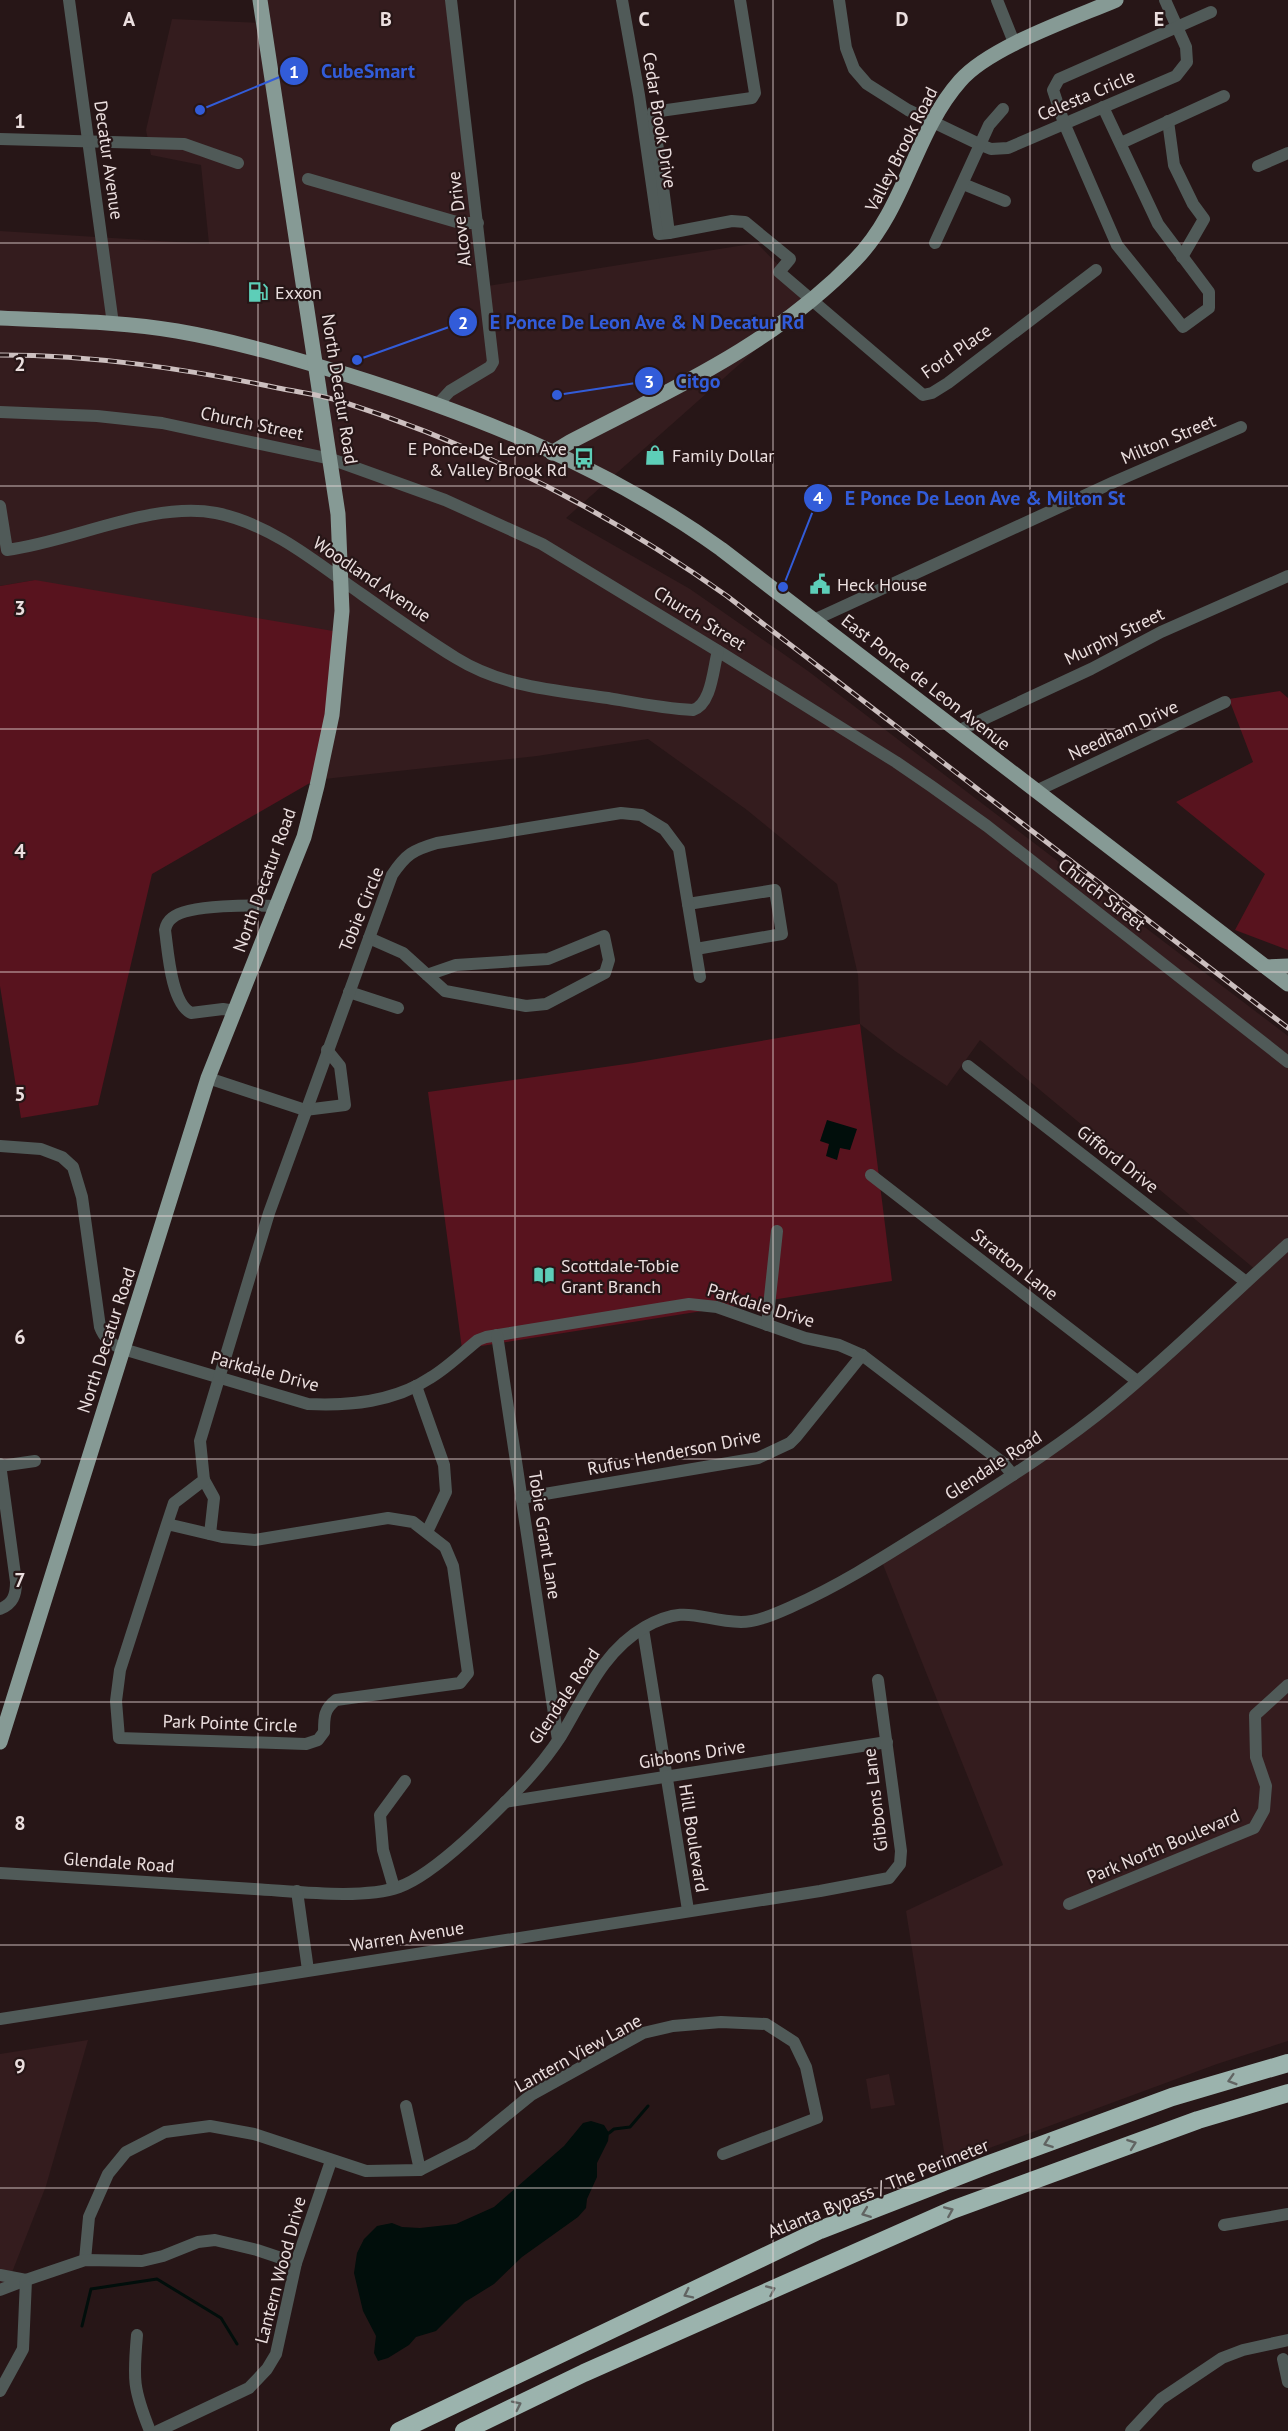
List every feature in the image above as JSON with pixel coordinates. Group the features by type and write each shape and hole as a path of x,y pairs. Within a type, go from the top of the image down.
{"highway":[{"name":"Atlanta Bypass / The Perimeter","path":"399,2431 820,2230 1172,2097 1288,2063"},
{"path":"464,2431 584,2373 952,2210 1198,2120 1288,2092"}],"main road":[{"name":"North Decatur Road","path":"0,1742 208,1078 304,837 327,744 338,668 343,580 341,539 317,365 260,0"},
{"name":"Valley Brook Road","path":"552,453 744,350 812,300 856,259 884,225 933,121 961,80 983,61 1116,0"},
{"name":"East Ponce de Leon Avenue","path":"0,318 175,330 277,354 437,405 607,477 666,511 721,549 1288,984"},
{"path":"1266,967 1288,966"}],"street":[{"name":"Decatur Avenue","path":"69,0 113,324"},
{"name":"Alcove Drive","path":"437,405 450,391 490,367 493,362 451,0"},
{"name":"Cedar Brook Drive","path":"622,0 647,113 669,233 732,221 745,222 790,259 779,272 812,300"},
{"name":"Cedar Brook Drive","path":"647,113 752,98 755,93 740,0"},
{"name":"Celesta Cricle","path":"839,0 846,48 854,69 867,84 908,110 991,149 1008,148 1176,76 1187,62 1186,47 1165,0"},
{"path":"997,0 1015,45"},
{"path":"1103,107 1158,224 1209,292 1209,308 1183,327 1118,245 1064,123 1053,90 1059,80 1211,12"},
{"path":"1121,143 1224,96"},
{"path":"935,243 989,125 1003,109"},
{"path":"1168,121 1174,165 1193,204 1204,219 1182,257"},
{"path":"0,139 184,144 238,163"},
{"path":"1258,166 1288,153"},
{"path":"308,178 460,223 478,222"},
{"path":"963,184 1005,201"},
{"name":"Ford Place","path":"812,300 922,395 932,393 948,383 1096,270"},
{"name":"Church Street","path":"0,412 98,416 162,423 331,459 445,500 510,528 570,560 896,762 971,815 1288,1062"},
{"name":"Milton Street","path":"814,620 1114,482 1241,427"},
{"name":"Woodland Avenue","path":"0,506 7,550 28,547 139,517 183,512 215,513 242,521 279,538 317,561 457,658 488,675 540,690 693,710 701,706 706,698 718,651"},
{"name":"Murphy Street","path":"958,731 1080,674 1161,632 1288,576"},
{"name":"Needham Drive","path":"1036,791 1225,702"},
{"name":"Tobie Circle","path":"218,1377 269,1214 305,1110 392,875 400,862 416,849 438,843 621,813 641,815 664,829 679,849 700,977"},
{"path":"688,904 775,890 782,933 696,949"},
{"path":"235,1011 223,1009 199,1014 191,1013 182,1006 174,986 165,930 171,918 185,912 253,905 278,906"},
{"path":"369,938 403,953 427,975 445,991 526,1006 546,1004 605,972 609,960 604,936 548,959 456,964 427,975"},
{"path":"349,992 398,1008"},
{"path":"208,1078 305,1110 345,1105 340,1066 327,1050"},
{"name":"Gifford Drive","path":"968,1066 1246,1282"},
{"path":"0,1146 41,1149 59,1155 73,1167 79,1182 102,1333 111,1343 123,1349"},
{"name":"Stratton Lane","path":"871,1175 1137,1381"},
{"path":"767,1325 777,1231"},
{"name":"Glendale Road","path":"0,1873 297,1891 370,1893 394,1888 422,1875 450,1854 533,1773 558,1740 606,1662 643,1629 674,1614 696,1614 738,1622 768,1616 792,1607 856,1574 1061,1443 1137,1381 1288,1244"},
{"name":"Parkdale Drive","path":"123,1349 308,1404 339,1406 368,1402 416,1386 431,1378 478,1340 497,1335 689,1304 717,1307 804,1338 839,1346 862,1355 1002,1462 1013,1475"},
{"name":"Tobie Grant Lane","path":"497,1335 558,1740"},
{"name":"Rufus Henderson Drive","path":"521,1498 758,1458 769,1454 796,1437 862,1355"},
{"path":"210,1534 214,1498 204,1480 200,1440 218,1377"},
{"path":"416,1386 444,1465 446,1492 427,1532"},
{"path":"0,1609 12,1600 16,1593 16,1582 0,1465 35,1461"},
{"name":"Park Pointe Circle","path":"167,1524 210,1534 255,1540 388,1518 413,1522 445,1547 453,1566 468,1673 460,1683 336,1700 327,1707 324,1732 318,1740 306,1744 119,1738 116,1701 120,1670 167,1524 174,1503 204,1480"},
{"name":"Hill Boulevard","path":"643,1629 687,1910"},
{"name":"Gibbons Lane","path":"820,1891 890,1878 900,1864 901,1851 878,1680"},
{"name":"Park North Boulevard","path":"1069,1904 1254,1828 1264,1810 1266,1786 1256,1757 1256,1715 1288,1685"},
{"name":"Gibbons Drive","path":"504,1802 887,1742"},
{"path":"394,1888 383,1850 380,1815 405,1781"},
{"path":"297,1891 308,1970"},
{"name":"Warren Avenue","path":"0,2019 820,1891"},
{"name":"Lantern View Lane","path":"85,2260 89,2217 122,2149 165,2132 210,2126 254,2134 366,2171 420,2170 471,2144 531,2095 643,2033 673,2026 722,2022 766,2024 794,2042 806,2067 817,2118 723,2154"},
{"path":"406,2106 420,2170"},
{"name":"Lantern Wood Drive","path":"158,2431 249,2388 267,2369 276,2354 296,2263 331,2161"},
{"path":"1224,2225 1288,2214"},
{"path":"0,2290 85,2260 142,2261 163,2256 198,2242 215,2240 257,2250 296,2263"},
{"path":"0,2275 26,2280"},
{"path":"0,2391 23,2349 26,2280"},
{"path":"137,2335 133,2378 136,2397 150,2431"},
{"path":"1131,2431 1161,2399 1222,2358 1243,2350 1288,2340"},
{"path":"1283,2359 1288,2382"}],"shaded area":[{"path":"262,0 449,0 481,287 757,243 812,300 566,518 690,589 808,671 1288,1036 1288,2041 1217,2064 946,2164 906,1911 1003,1865 880,1557 1066,1441 1256,1270 980,1040 947,1086 860,1024 858,975 837,884 747,810 648,739 537,756 315,780 35,580 0,586 0,231 209,244 201,165 151,155 146,130 172,19 264,23"},
{"path":"35,580 339,632 315,780 152,874 98,1105 21,1118 0,986 0,586"},
{"path":"1280,691 1288,698 1288,950 1235,930 1265,874 1176,802 1253,762 1229,699"},
{"path":"860,1024 892,1281 462,1349 428,1092 633,1063"},
{"path":"827,1120 857,1129 850,1150 840,1148 837,1160 826,1156 829,1144 820,1141"},
{"path":"88,2040 46,2186 7,2285 0,2284 0,2054"},
{"path":"889,2074 895,2105 871,2109 866,2079"},
{"path":"591,2121 604,2125 609,2133 608,2141 597,2163 597,2177 587,2199 586,2208 578,2217 522,2257 494,2284 465,2302 436,2331 416,2337 409,2345 388,2358 378,2361 374,2353 376,2336 363,2311 354,2273 357,2253 364,2239 377,2226 392,2223 402,2227 420,2228 456,2224 494,2207 564,2146 583,2123"}],"waterway":[{"path":"609,2133 614,2129 630,2127 648,2106"},
{"path":"82,2326 91,2289 157,2279 221,2318 237,2344"}],"railway":[{"path":"0,355 71,357 140,364 325,397 443,438 493,460 589,509 636,536 727,596 1288,1028"}],"place":[{"name":"CubeSmart","path":"200,110"},
{"name":"Exxon","path":"258,292"},
{"name":"E Ponce De Leon Ave & N Decatur Rd","path":"357,360"},
{"name":"Citgo","path":"557,395"},
{"name":"Family Dollar","path":"655,455"},
{"name":"E Ponce De Leon Ave & Valley Brook Rd","path":"584,458"},
{"name":"Heck House","path":"820,584"},
{"name":"E Ponce De Leon Ave & Milton St","path":"783,587"},
{"name":"Scottdale-Tobie Grant Branch","path":"544,1275"}]}
